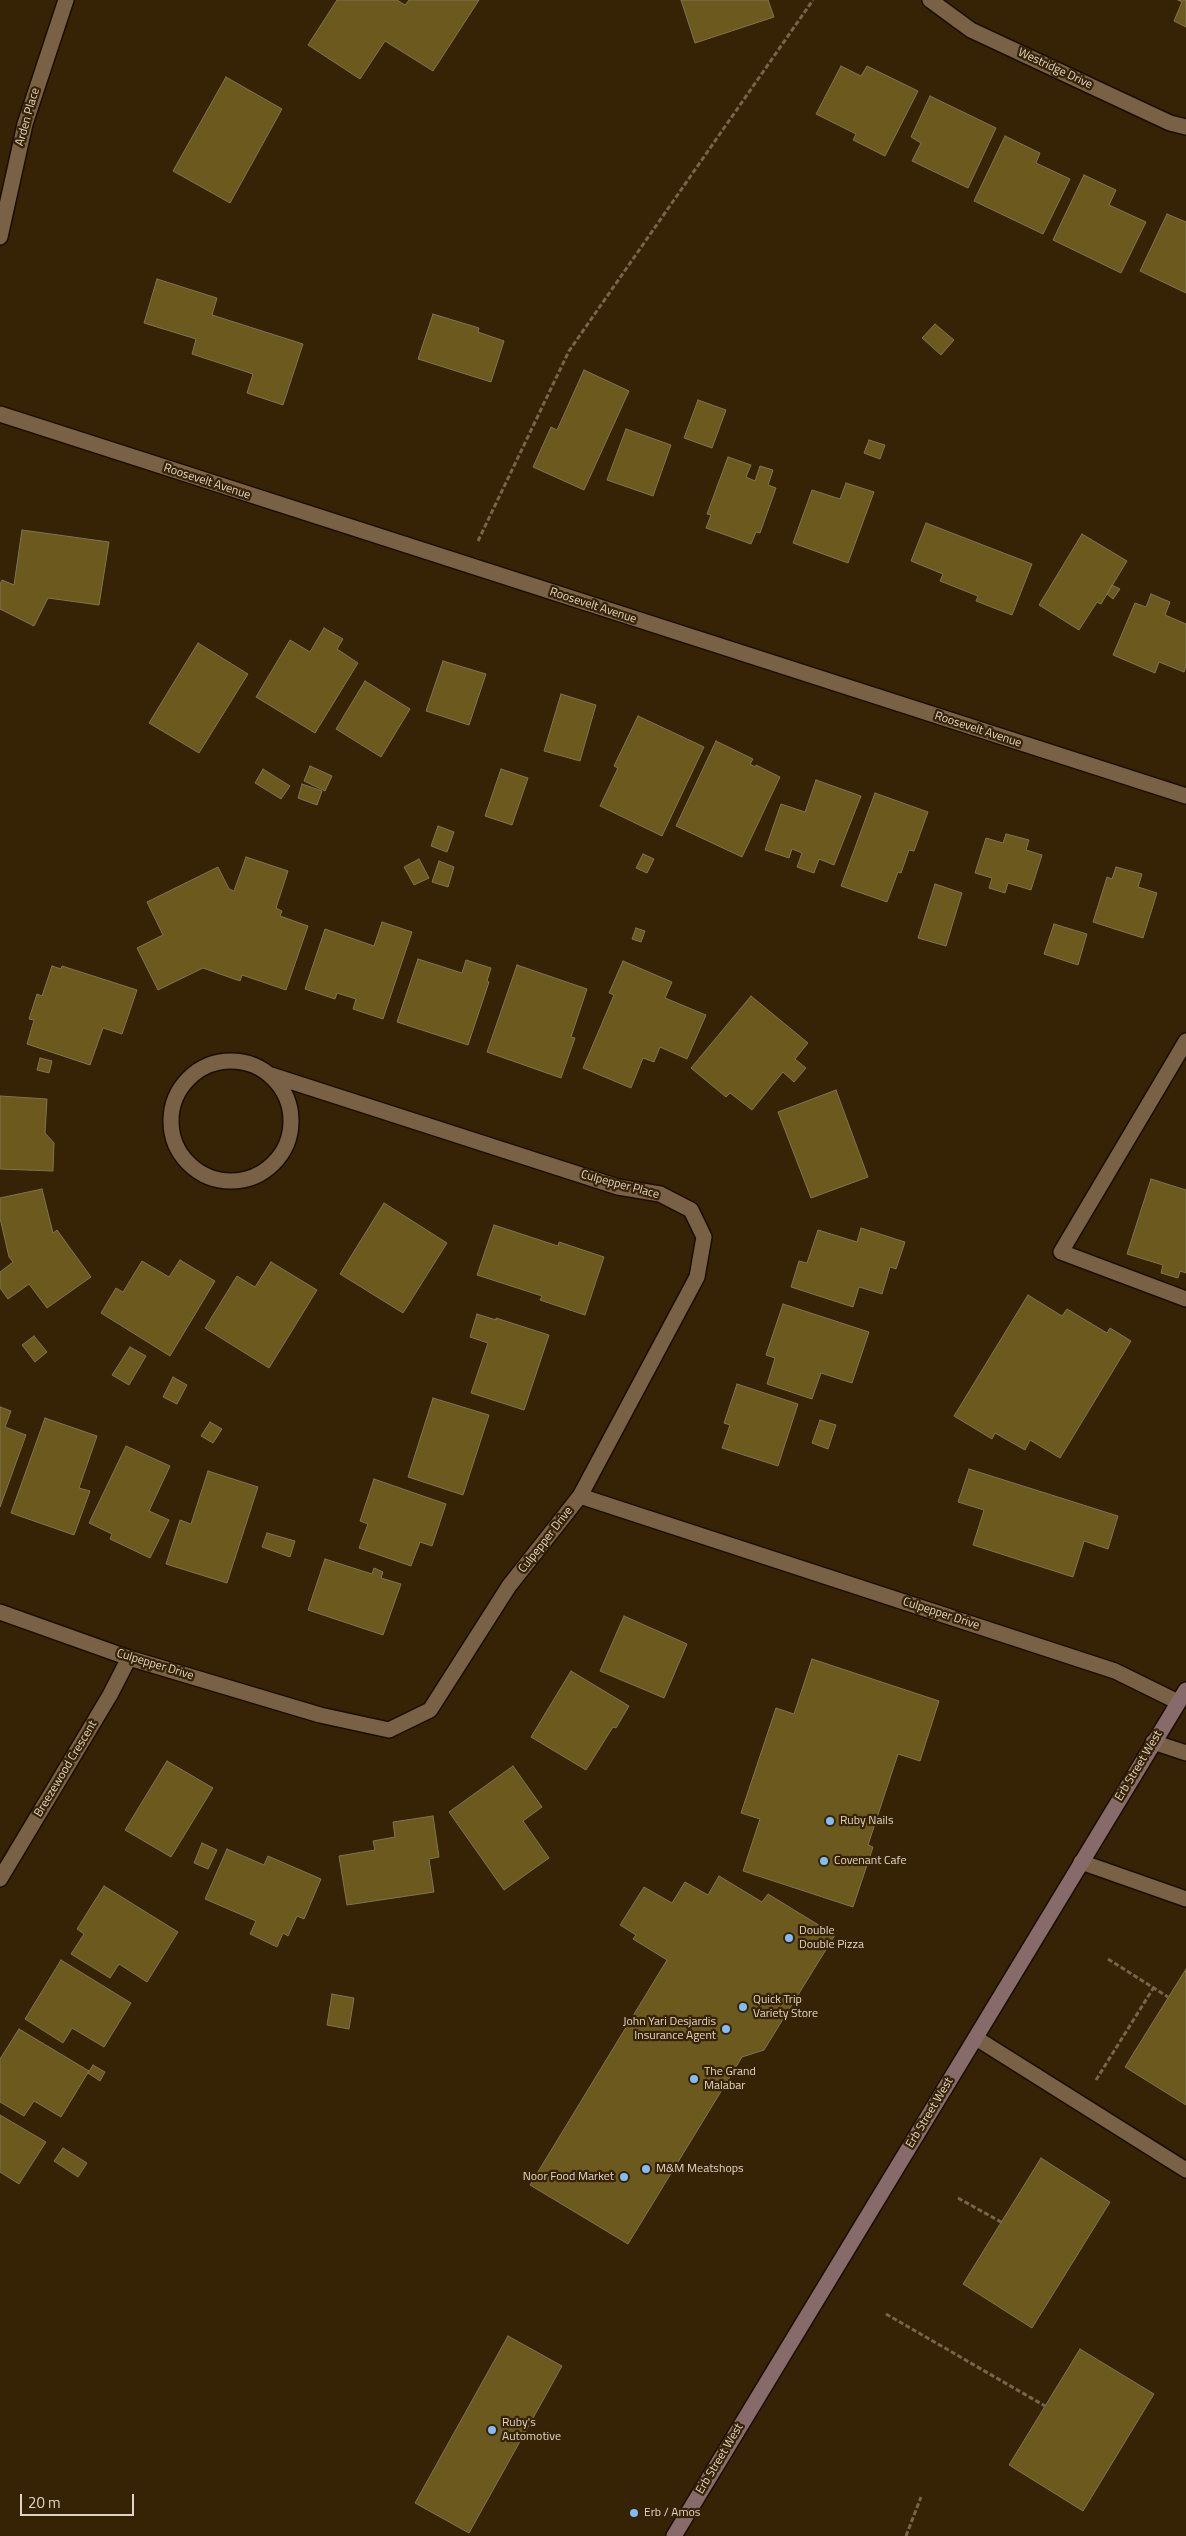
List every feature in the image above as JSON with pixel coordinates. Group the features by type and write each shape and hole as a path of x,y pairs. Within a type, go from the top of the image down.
{"main road":[{"name":"Erb Street West","path":"674,2536 1182,1696"}],"street":[{"name":"Arden Place","path":"0,237 24,124 66,0"},
{"name":"Westridge Drive","path":"930,0 971,30 1170,123 1186,127"},
{"name":"Roosevelt Avenue","path":"0,414 466,566 1186,796"},
{"path":"1186,1041 1062,1252 1186,1299"},
{"name":"Culpepper Place","path":"271,1076 289,1100 292,1114 290,1136 279,1159 263,1173 244,1180 222,1182 196,1171 186,1162 172,1138 170,1115 174,1100 185,1082 195,1072 225,1060 246,1062 271,1076 618,1187 660,1194 691,1210 704,1236 697,1277 580,1496"},
{"name":"Culpepper Drive","path":"0,1612 129,1658 320,1715 389,1730 430,1710 509,1586 580,1496 1115,1671 1182,1696"},
{"name":"Breezewood Crescent","path":"0,1879 110,1695 129,1658"},
{"path":"1153,1742 1186,1754"},
{"path":"1082,1862 1186,1899"},
{"path":"976,2038 1186,2170"}],"path":[{"path":"466,566 569,351 813,0"},
{"path":"1108,1959 1168,1997"},
{"path":"1081,2104 1154,1988"},
{"path":"958,2198 1001,2222"},
{"path":"886,2314 1045,2406"},
{"path":"906,2536 921,2497"}],"building":[{"path":"337,0 397,0 405,5 409,0 479,0 433,71 385,41 360,79 308,45"},
{"path":"681,0 768,0 774,17 695,43"},
{"path":"1178,0 1186,0 1186,27 1174,21 1182,2"},
{"path":"841,66 861,76 867,66 918,91 885,156 853,140 856,134 816,114"},
{"path":"226,77 282,109 230,203 173,171"},
{"path":"930,96 996,128 968,188 912,161 921,143 911,137"},
{"path":"1005,136 1040,153 1036,163 1070,179 1043,234 974,201"},
{"path":"1084,175 1116,190 1109,205 1146,222 1121,273 1053,240"},
{"path":"1167,214 1186,222 1186,293 1140,271"},
{"path":"157,279 217,298 212,315 303,344 283,405 247,393 253,374 192,354 196,339 144,323"},
{"path":"433,314 479,328 478,332 504,341 491,382 418,359"},
{"path":"935,324 954,340 941,355 922,338"},
{"path":"584,370 629,391 584,490 533,467 551,427 557,430"},
{"path":"698,400 726,410 712,448 684,438"},
{"path":"626,429 671,445 653,496 607,480"},
{"path":"869,440 885,445 880,459 864,453"},
{"path":"728,457 751,465 746,477 755,481 760,466 773,470 768,485 776,488 760,533 756,532 751,544 706,528 711,515 707,514"},
{"path":"846,483 874,492 848,563 793,543 812,490 840,499"},
{"path":"926,523 1032,564 1012,615 976,601 978,596 940,581 943,574 911,561"},
{"path":"22,530 109,542 99,605 48,598 34,626 0,609 0,584 2,580 14,585"},
{"path":"1082,534 1127,561 1101,604 1097,602 1079,630 1039,605"},
{"path":"1112,585 1120,589 1113,599 1107,594"},
{"path":"1151,594 1170,602 1165,615 1186,624 1186,666 1184,672 1159,662 1155,673 1113,655 1135,603 1146,607"},
{"path":"324,628 343,639 337,649 358,663 315,733 256,697 290,640 310,652"},
{"path":"198,643 248,674 199,753 149,723"},
{"path":"443,661 486,674 469,725 426,711"},
{"path":"365,681 410,709 381,757 336,729"},
{"path":"561,694 596,705 580,761 544,751"},
{"path":"638,716 704,747 662,836 600,806 618,768 614,766"},
{"path":"716,741 753,759 750,764 755,767 756,765 780,777 742,857 676,826"},
{"path":"310,766 332,776 325,791 304,781"},
{"path":"263,769 290,786 281,799 255,783"},
{"path":"501,769 528,778 512,825 485,816"},
{"path":"816,780 861,796 834,865 819,859 814,873 797,867 802,853 792,849 789,858 765,850 781,804 805,812"},
{"path":"302,784 322,791 317,805 298,798"},
{"path":"875,793 928,812 914,851 909,850 901,873 898,872 887,902 841,886"},
{"path":"438,826 454,832 447,852 431,846"},
{"path":"1006,834 1029,840 1026,850 1042,855 1031,890 1008,883 1005,893 989,888 992,878 975,873 986,838 1003,843"},
{"path":"643,854 654,859 647,873 636,868"},
{"path":"246,857 288,871 276,908 282,911 280,916 308,926 286,990 242,975 240,981 203,968 158,990 137,948 163,935 147,902 218,867 229,889 234,891"},
{"path":"419,859 429,878 414,885 404,867"},
{"path":"439,861 454,867 448,887 432,882"},
{"path":"1116,867 1142,874 1138,887 1157,893 1143,938 1093,922 1107,877 1112,879"},
{"path":"935,884 962,893 946,946 918,938"},
{"path":"382,922 412,932 383,1019 353,1009 356,999 337,993 335,999 305,989 325,929 374,946"},
{"path":"1054,924 1087,934 1078,965 1044,954"},
{"path":"636,928 645,931 641,942 632,939"},
{"path":"418,959 462,973 466,960 491,968 487,981 489,982 468,1045 397,1022"},
{"path":"623,961 672,982 665,998 706,1015 687,1059 660,1047 654,1062 643,1058 631,1088 583,1068 614,995 609,993"},
{"path":"517,965 587,989 571,1037 575,1038 561,1078 487,1052"},
{"path":"52,966 61,969 62,966 137,990 122,1034 103,1028 90,1065 27,1044 34,1020 29,1019 37,994 42,996"},
{"path":"751,996 808,1043 795,1059 806,1068 794,1082 783,1072 752,1110 730,1093 726,1097 691,1068"},
{"path":"40,1058 52,1061 49,1073 37,1070"},
{"path":"836,1090 868,1177 811,1198 778,1112"},
{"path":"0,1096 47,1099 45,1133 54,1143 53,1171 0,1169"},
{"path":"1151,1179 1186,1190 1186,1273 1180,1271 1178,1278 1161,1273 1163,1265 1127,1254"},
{"path":"42,1189 53,1233 57,1230 91,1277 47,1308 29,1284 8,1299 0,1288 0,1272 13,1262 9,1257 0,1218 0,1198"},
{"path":"384,1203 447,1243 403,1313 340,1274"},
{"path":"494,1225 558,1246 559,1242 604,1257 585,1315 540,1300 542,1296 477,1275"},
{"path":"861,1228 905,1242 896,1269 890,1267 882,1294 859,1287 853,1307 791,1287 799,1261 807,1263 818,1230 857,1242"},
{"path":"180,1260 215,1281 170,1356 101,1313 116,1288 123,1292 142,1261 169,1277"},
{"path":"271,1262 317,1290 269,1368 205,1328 237,1276 255,1287"},
{"path":"1028,1295 1062,1316 1067,1309 1107,1333 1110,1328 1131,1341 1060,1458 1030,1440 1025,1450 995,1433 992,1439 954,1416"},
{"path":"783,1304 869,1332 852,1383 821,1373 812,1399 767,1384 775,1358 766,1355"},
{"path":"477,1314 549,1335 524,1410 471,1393 488,1343 470,1337"},
{"path":"34,1336 47,1352 35,1362 22,1345"},
{"path":"130,1347 146,1356 129,1385 112,1375"},
{"path":"173,1377 187,1385 177,1404 163,1397"},
{"path":"737,1384 798,1404 778,1466 722,1448 730,1425 724,1423"},
{"path":"433,1398 489,1415 463,1495 408,1477"},
{"path":"0,1407 11,1411 5,1427 26,1435 0,1507"},
{"path":"45,1418 97,1436 79,1488 90,1491 74,1535 11,1513"},
{"path":"820,1420 836,1425 828,1449 812,1443"},
{"path":"210,1422 222,1429 213,1443 201,1436"},
{"path":"126,1446 170,1466 149,1511 169,1520 150,1558 110,1539 112,1534 89,1523"},
{"path":"969,1469 1118,1516 1108,1549 1084,1541 1073,1577 973,1545 984,1510 958,1502"},
{"path":"208,1471 258,1487 227,1583 166,1564 180,1520 191,1524"},
{"path":"374,1479 446,1504 432,1546 420,1542 411,1566 359,1548 368,1524 360,1521"},
{"path":"267,1533 295,1541 290,1557 262,1547"},
{"path":"325,1559 372,1574 374,1568 383,1572 381,1578 401,1584 383,1635 308,1610"},
{"path":"624,1616 687,1644 664,1698 600,1671"},
{"path":"812,1659 939,1701 920,1761 898,1754 868,1845 873,1847 853,1907 743,1871 760,1819 741,1813 776,1708 794,1714"},
{"path":"571,1671 629,1706 616,1728 613,1727 586,1770 531,1737"},
{"path":"167,1761 213,1788 171,1857 125,1830"},
{"path":"513,1766 542,1807 523,1821 549,1858 504,1890 449,1812"},
{"path":"433,1816 439,1857 429,1859 434,1892 347,1905 339,1856 375,1850 373,1841 395,1837 393,1822"},
{"path":"202,1843 217,1850 208,1869 194,1863"},
{"path":"227,1849 264,1865 268,1856 321,1879 304,1919 297,1916 288,1936 283,1933 277,1947 250,1934 256,1921 205,1899"},
{"path":"719,1876 762,1902 768,1894 835,1935 764,2050 742,2057 628,2244 530,2185 667,1960 633,1939 636,1935 620,1925 644,1887 672,1903 685,1882 708,1895"},
{"path":"104,1886 178,1932 147,1982 119,1964 110,1978 71,1954 84,1934 77,1929"},
{"path":"61,1960 131,2003 104,2047 72,2028 63,2043 25,2019"},
{"path":"1186,1969 1186,2105 1125,2067"},
{"path":"332,1994 354,1998 349,2029 327,2025"},
{"path":"19,2029 89,2071 61,2117 34,2101 24,2116 0,2102 0,2059"},
{"path":"93,2065 105,2072 100,2081 88,2073"},
{"path":"0,2115 46,2142 19,2184 0,2172"},
{"path":"63,2148 87,2163 78,2177 54,2161"},
{"path":"1041,2158 1110,2202 1032,2328 963,2284"},
{"path":"508,2336 562,2366 469,2533 415,2503"},
{"path":"1080,2349 1154,2394 1083,2511 1009,2465"}],"place":[{"name":"Ruby Nails","path":"830,1821"},
{"name":"Covenant Cafe","path":"824,1861"},
{"name":"Double Double Pizza","path":"789,1938"},
{"name":"Quick Trip Variety Store","path":"743,2007"},
{"name":"John Yari Desjardis Insurance Agent","path":"726,2029"},
{"name":"The Grand Malabar","path":"694,2079"},
{"name":"M&M Meatshops","path":"646,2169"},
{"name":"Noor Food Market","path":"624,2177"},
{"name":"Ruby's Automotive","path":"492,2430"},
{"name":"Erb / Amos","path":"634,2513"}]}
